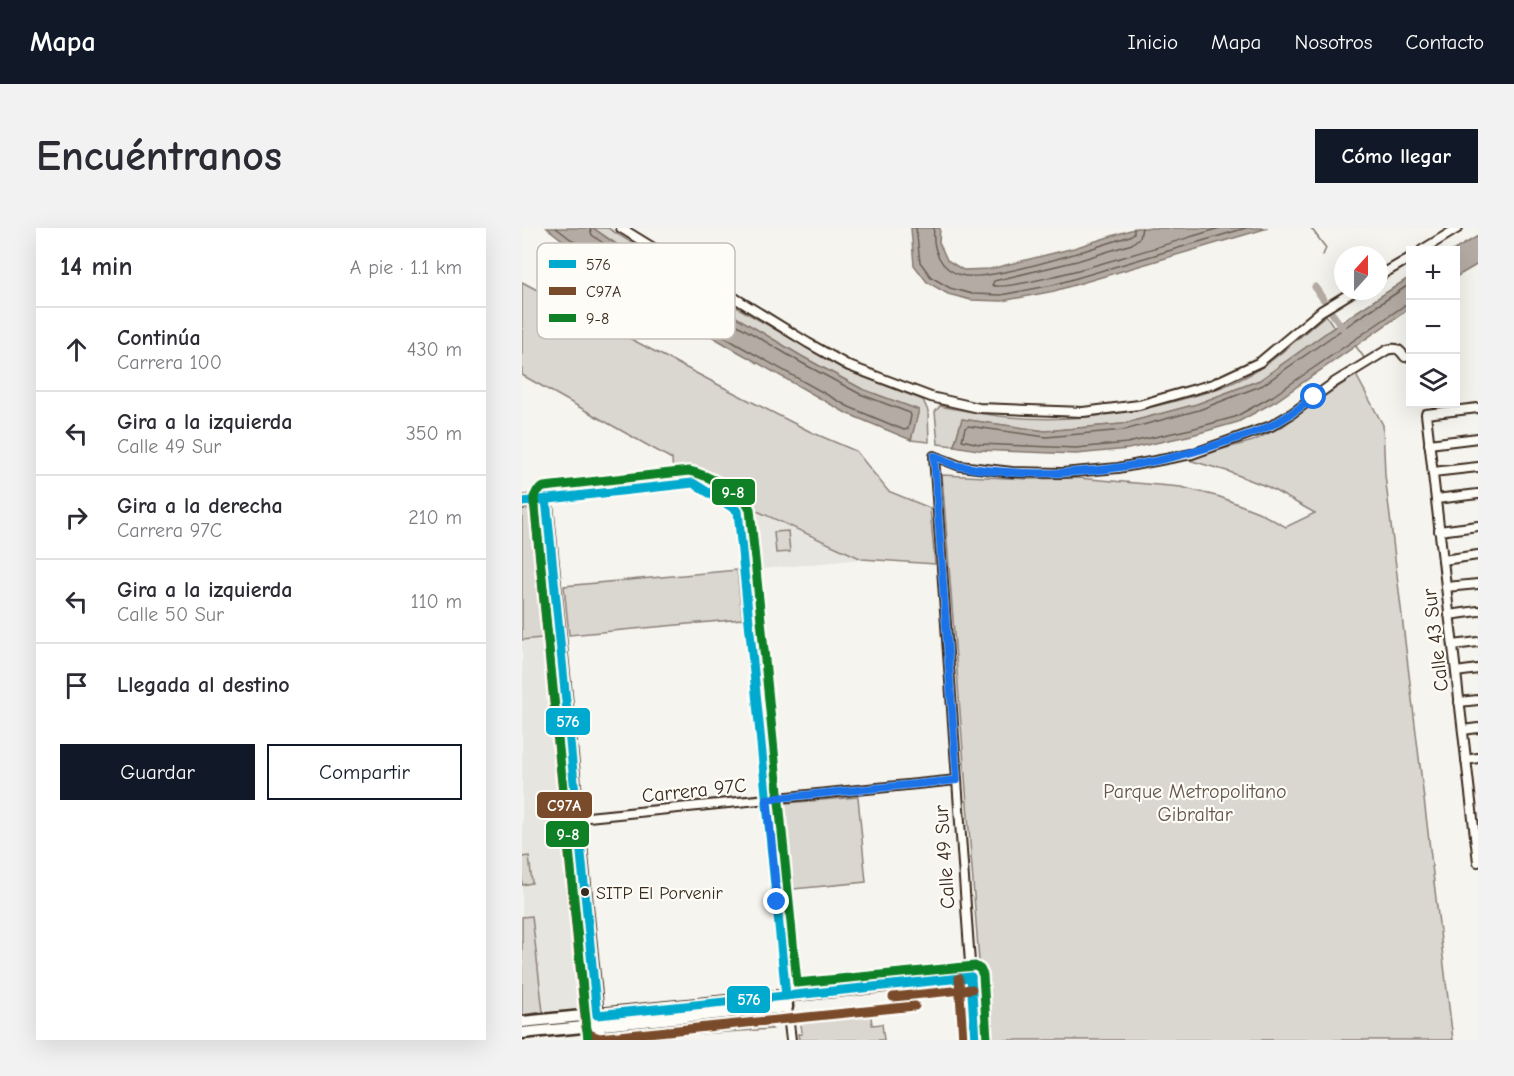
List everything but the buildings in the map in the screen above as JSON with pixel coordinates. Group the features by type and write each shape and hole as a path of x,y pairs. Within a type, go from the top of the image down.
{"street":[{"path":"621,228 645,243"},
{"path":"1429,246 1458,228"},
{"path":"1388,271 1406,260"},
{"path":"735,298 849,366 931,398 979,408 1083,412 1139,405 1213,384 1260,362 1299,332 1321,311 1339,300"},
{"name":"Calle 49 Sur","path":"975,1040 934,456 960,466 1012,472 1062,473 1118,468 1192,454 1271,426 1387,350 1399,349 1405,357"},
{"name":"Calle 43 Sur","path":"1478,408 1426,414 1462,730 1466,760 1474,789 1478,862"},
{"path":"1429,444 1478,438"},
{"path":"1432,472 1478,467"},
{"path":"522,502 688,483 698,485 734,507 738,512 791,1040"},
{"path":"1436,499 1478,494"},
{"path":"546,499 600,1040"},
{"path":"1439,531 1478,526"},
{"path":"1443,560 1478,555"},
{"path":"1446,587 1478,584"},
{"path":"1449,615 1478,612"},
{"path":"1453,645 1478,642"},
{"path":"1456,672 1478,669"},
{"path":"1459,702 1478,700"},
{"path":"1462,730 1478,728"},
{"path":"1466,760 1478,758"},
{"name":"Carrera 97C","path":"578,818 957,780"},
{"path":"522,1023 598,1020 787,1002 971,977"},
{"path":"522,1033 598,1020"}],"shaded area":[{"path":"744,505 862,559 752,570"},
{"path":"551,637 588,1007 543,1012 532,917 522,917 522,640"}],"green space":[{"path":"593,228 608,228 632,243 615,243"},
{"path":"522,282 537,290 537,339 631,339 811,432 856,451 888,491 930,508 935,564 862,559 744,505 692,477 673,475 672,459 522,375"},
{"path":"735,306 845,370 923,400 928,411 929,442 911,440 918,410 862,389 735,317"},
{"path":"1326,315 1334,327 1260,380 1197,404 1122,424 1045,431 962,419 954,446 938,444 935,412 940,406 999,416 1071,418 1143,409 1215,390 1264,366"},
{"name":"Parque Metropolitano Gibraltar","path":"1356,375 1383,425 1385,475 1453,1040 985,1040 942,475 1029,479 1078,478 1181,487 1220,497 1258,512 1286,527 1315,513 1268,487 1227,471 1185,459 1253,441 1283,426"},
{"path":"538,508 551,637 522,640 522,509"},
{"path":"788,531 790,552 776,553 774,532"},
{"path":"737,570 742,619 569,635 564,586"},
{"path":"858,797 866,882 783,890 774,804"},
{"path":"529,856 532,883 522,885 522,857"},
{"path":"532,916 543,1012 522,1015 522,917"},
{"path":"870,1008 872,1025 882,1024 884,1040 799,1040 798,1034 802,1034 800,1015"},
{"path":"760,1020 772,1029 610,1040 614,1034"}],"water":[{"path":"547,228 593,228 614,243 566,243"},
{"path":"911,228 940,228 939,242 947,260 963,270 990,269 1074,248 1137,228 1268,228 1054,291 1002,301 971,300 948,294 927,282 914,265"},
{"path":"1478,236 1478,264 1460,275 1460,246"},
{"path":"1406,280 1406,311 1276,401 1238,422 1128,449 1076,454 978,450 954,446 962,419 1045,431 1122,424 1197,404 1260,380 1375,300 1388,300 1388,291"},
{"path":"735,317 862,389 919,410 911,440 846,413 716,339 735,339"}],"waterway":[{"path":"1311,228 1326,248 1323,255"},
{"path":"1315,287 1323,299"},
{"path":"1331,312 1345,331"},
{"path":"1355,345 1365,359"}],"transit line":[{"name":"9-8","path":"588,1040 534,497 537,491 544,487 689,471 723,485 740,497 750,509 797,983 975,966 983,975 987,1039"},
{"name":"576","path":"522,502 693,483 738,511 786,996"},
{"name":"576","path":"546,499 597,1015 971,977"},
{"name":"C97A","path":"534,500 586,1027 589,1034 599,1038 915,1006"},
{"name":"576","path":"971,977 975,1040"},
{"name":"C97A","path":"959,978 963,1040"},
{"name":"C97A","path":"893,997 972,989"}],"place":[{"name":"SITP El Porvenir","path":"585,892"}],"route":[{"path":"777,902 767,799 957,780 934,456 960,466 1012,472 1062,473 1118,468 1192,454 1248,435 1271,426 1314,397"}]}
